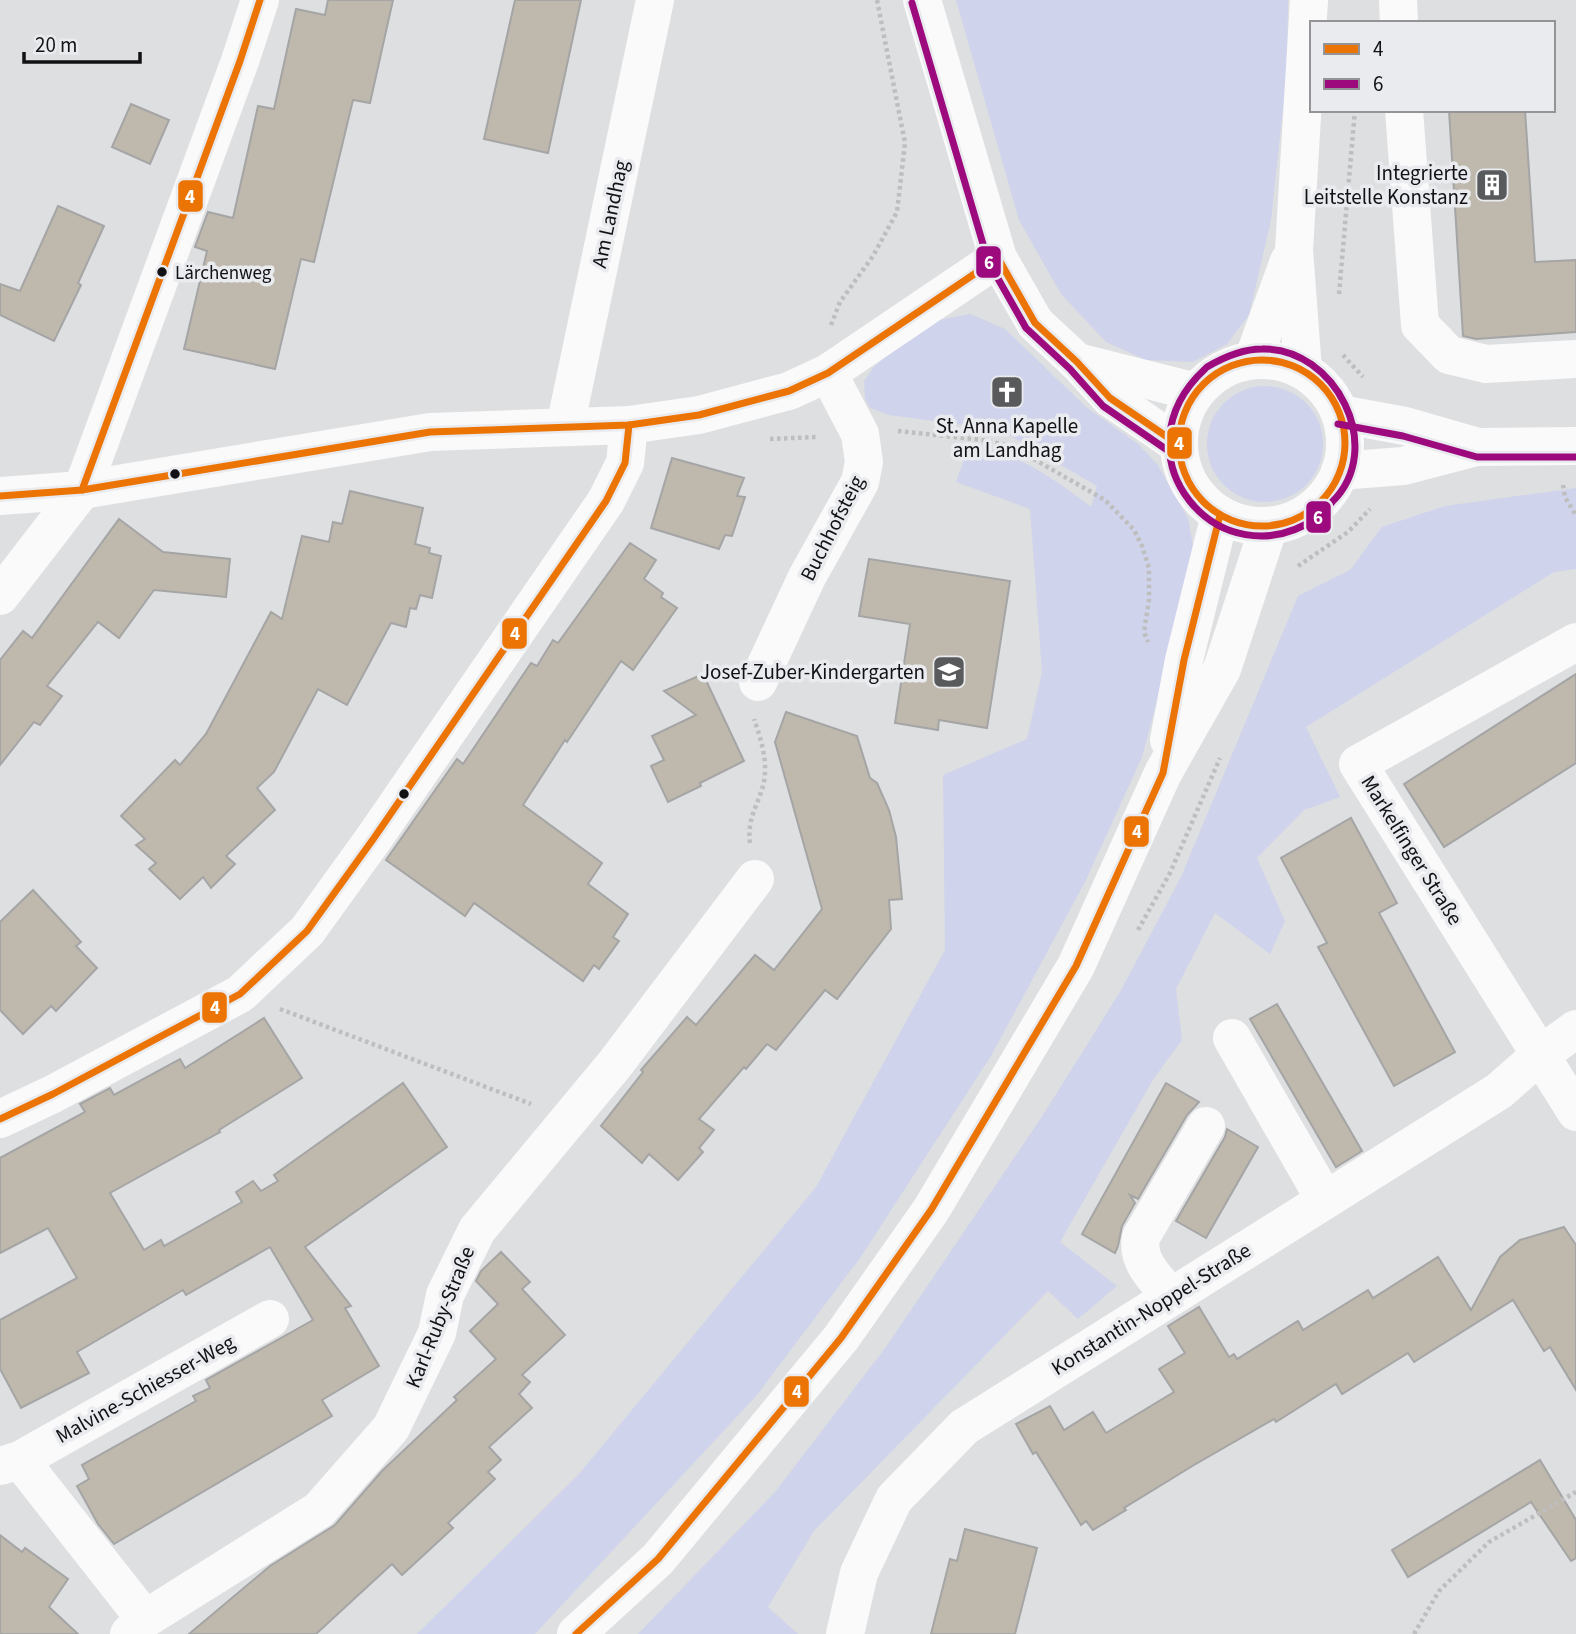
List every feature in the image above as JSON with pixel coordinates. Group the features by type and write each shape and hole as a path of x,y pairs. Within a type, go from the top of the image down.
{"street":[{"path":"0,596 82,489 260,0"},
{"name":"Am Landhag","path":"565,427 655,0"},
{"path":"922,0 998,258 1035,323 1077,362 1110,398 1179,445"},
{"path":"1303,370 1294,250 1309,27 1308,0"},
{"path":"1398,0 1399,21"},
{"path":"1404,112 1420,324 1449,355 1486,364 1576,359"},
{"path":"1253,360 1294,250"},
{"path":"0,496 82,489 430,432 629,425 699,415 789,391 834,369 998,258"},
{"path":"1253,360 1270,360 1303,370 1331,396 1345,433 1345,452 1340,471 1329,492 1313,509 1292,520 1269,526 1244,524 1220,515 1203,502 1190,485 1182,466 1179,445 1183,417 1196,392 1212,376 1231,365 1253,360"},
{"path":"1077,362 1196,392"},
{"name":"Buchhofsteig","path":"758,682 807,578 860,481 864,462 860,435 834,369"},
{"path":"1340,414 1405,426 1479,447"},
{"path":"0,1119 53,1094 240,994 307,931 606,501 625,463 629,425"},
{"path":"1340,471 1403,466 1479,447 1576,446"},
{"path":"1163,773 1184,660 1220,515"},
{"path":"576,1634 658,1559 841,1338 931,1210 1076,966 1163,773 1222,669 1269,526"},
{"name":"Markelfinger Straße","path":"1576,642 1358,764 1576,1112"},
{"name":"Karl-Ruby-Straße","path":"137,1626 318,1510 391,1428 437,1333 444,1295 477,1230 615,1064 755,879"},
{"name":"Konstantin-Noppel-Straße","path":"845,1634 859,1573 894,1499 964,1427 1499,1091 1540,1055 1576,1029"},
{"path":"1232,1038 1325,1200"},
{"path":"1171,1297 1142,1261 1138,1248 1140,1237 1206,1126"},
{"name":"Malvine-Schiesser-Weg","path":"137,1626 10,1463 270,1319"}],"path":[{"path":"834,369 829,342 831,320 840,302 873,256 897,212 905,143 877,0"},
{"path":"1338,305 1355,112"},
{"path":"1342,343 1343,356 1366,382"},
{"path":"860,435 882,430 982,440 1011,446 1105,500 1133,530 1146,557 1149,568 1149,600 1144,632 1149,646 1184,660"},
{"path":"1291,572 1306,558 1348,532 1377,503 1403,495 1403,466"},
{"path":"755,879 748,828 765,775 762,742 750,706 758,682"},
{"path":"240,994 569,1119"},
{"path":"1414,1634 1439,1591 1489,1542 1576,1492"}],"shaded area":[{"path":"956,0 1288,0 1287,72 1271,220 1249,315 1227,344 1193,362 1146,360 1106,342 1061,294 1019,220"},
{"path":"970,314 1005,329 1086,407 1138,444 1157,464 1188,518 1193,546 1169,656 1142,757 1086,880 991,1056 860,1258 757,1395 535,1634 417,1634 579,1474 816,1187 945,950 943,775 1027,739 1042,672 1030,509 956,482 970,443 1005,454 1034,468 1091,507 1097,486 1009,435 964,425 889,415 870,408 865,398 864,381 874,367 934,321"},
{"path":"1265,386 1287,391 1306,403 1318,422 1323,444 1318,466 1306,485 1287,497 1265,502 1243,497 1224,485 1212,466 1207,444 1212,422 1224,403 1243,391"},
{"path":"1576,488 1576,569 1554,572 1306,727 1340,797 1304,810 1257,858 1285,921 1270,954 1215,913 1176,989 1182,1040 1154,1078 1060,1242 1117,1286 1078,1319 1048,1291 814,1531 768,1607 798,1634 638,1634 775,1492 886,1347 1043,1115 1120,992 1181,877 1298,596 1350,570 1382,527 1445,506"}],"building":[{"path":"328,0 393,0 370,103 353,100 314,262 301,259 275,369 184,349 207,251 195,247 208,212 233,218 258,106 274,109 296,9 325,15"},
{"path":"515,0 581,0 548,153 484,139"},
{"path":"131,104 169,120 150,164 112,147"},
{"name":"Integrierte Leitstelle Konstanz","path":"1449,112 1525,112 1535,262 1576,260 1576,332 1476,339 1463,336"},
{"path":"58,206 104,226 78,283 81,285 54,341 0,315 0,284 20,291"},
{"path":"672,458 744,478 737,496 745,497 732,536 725,535 719,549 651,528"},
{"path":"350,491 423,508 415,544 430,548 429,553 441,556 432,598 420,595 416,609 410,608 406,627 391,623 347,705 318,689 274,772 257,788 275,810 226,856 235,864 211,888 203,877 180,899 149,869 156,863 136,845 145,839 121,816 175,760 180,765 206,734 271,612 282,619 302,536 329,542 333,522 342,524"},
{"path":"119,519 163,552 230,559 226,597 154,590 119,638 98,622 47,686 62,696 40,725 34,722 0,765 0,660 23,631 32,638"},
{"path":"630,543 656,560 644,579 663,593 661,597 677,608 633,670 621,661 523,805 602,863 588,884 628,914 613,937 619,941 599,969 594,965 583,981 474,903 465,916 386,860 457,759 463,764 531,663 537,666 553,640 558,643"},
{"name":"Josef-Zuber-Kindergarten","path":"869,559 1010,581 987,728 939,720 938,730 895,723 910,624 859,616"},
{"path":"703,674 744,761 668,802 651,766 664,760 652,736 696,715 664,691"},
{"path":"1576,674 1576,763 1444,847 1404,784"},
{"path":"786,712 857,736 870,778 877,783 889,810 896,837 902,899 889,900 891,929 837,999 825,990 776,1050 767,1044 699,1119 714,1130 699,1148 703,1152 678,1180 649,1154 642,1163 601,1126 643,1072 641,1070 687,1017 696,1025 755,955 774,970 822,909 775,742"},
{"path":"1351,818 1397,903 1379,913 1455,1052 1394,1086 1318,947 1327,943 1281,858"},
{"path":"33,890 81,942 76,946 97,968 56,1011 51,1006 23,1034 0,1010 0,922"},
{"path":"1277,1004 1362,1151 1336,1167 1250,1019"},
{"path":"264,1018 302,1078 219,1130 220,1132 110,1193 144,1250 161,1240 164,1246 242,1202 236,1192 253,1181 261,1191 278,1181 274,1175 403,1083 447,1147 305,1247 351,1306 345,1308 379,1366 322,1400 332,1416 114,1544 98,1524 77,1486 89,1479 82,1465 196,1401 193,1396 210,1388 206,1380 313,1320 270,1247 186,1295 183,1290 77,1352 89,1373 21,1408 0,1369 0,1320 77,1278 48,1228 0,1253 0,1158 85,1112 80,1104 110,1088 114,1095 180,1059 185,1068"},
{"path":"1166,1083 1199,1102 1187,1115 1138,1199 1130,1195 1135,1203 1122,1226 1115,1253 1082,1234"},
{"path":"1227,1129 1258,1147 1206,1238 1176,1221 1225,1137"},
{"path":"1564,1227 1576,1245 1576,1390 1550,1347 1544,1351 1513,1300 1414,1362 1408,1353 1342,1394 1336,1384 1276,1422 1274,1419 1194,1465 1093,1530 1086,1521 1081,1525 1016,1424 1050,1406 1064,1430 1093,1412 1106,1433 1174,1392 1159,1369 1185,1353 1168,1326 1199,1307 1229,1357 1234,1354 1237,1359 1298,1321 1303,1330 1368,1290 1373,1298 1438,1257 1471,1310 1500,1257 1520,1240"},
{"path":"501,1252 530,1282 522,1289 565,1335 522,1375 530,1382 519,1394 532,1408 489,1447 501,1460 488,1472 495,1479 448,1523 453,1528 402,1575 392,1564 316,1634 189,1634 270,1566 335,1525 382,1471 457,1400 454,1397 496,1359 470,1331 498,1304 476,1281 481,1271"},
{"path":"1540,1460 1576,1520 1576,1558 1571,1561 1531,1502 1408,1577 1392,1550"},
{"path":"965,1529 1037,1548 1015,1634 931,1634 950,1559 957,1561"},
{"path":"0,1535 22,1552 25,1548 68,1579 49,1607 78,1634 0,1634"}],"transit line":[{"name":"4","path":"82,490 260,0"},
{"name":"6","path":"912,3 988,261 1026,328 1070,369 1103,406 1173,454"},
{"name":"4","path":"0,496 82,490 430,432 629,425 699,415 789,391 828,373 998,258 1035,323 1077,362 1110,398 1179,445"},
{"name":"6","path":"1205,369 1179,403 1170,438 1174,472 1190,501 1214,523 1246,535 1281,534 1318,517 1348,480 1355,455 1353,429 1345,404 1331,382 1311,364 1288,353 1262,349 1233,354 1207,367"},
{"name":"4","path":"1262,360 1294,367 1308,374 1320,385 1331,397 1338,411 1345,443 1338,475 1331,489 1320,501 1308,512 1294,519 1262,526 1230,519 1216,512 1204,501 1193,489 1186,475 1179,443 1186,411 1193,397 1204,385 1216,374 1230,367 1262,360"},
{"name":"6","path":"1338,424 1403,436 1477,457 1576,457"},
{"name":"4","path":"0,1119 53,1094 240,994 307,931 606,501 625,463 629,425"},
{"name":"4","path":"576,1634 658,1559 841,1338 931,1210 1076,966 1163,773 1184,660 1220,515"}],"place":[{"name":"Integrierte Leitstelle Konstanz","path":"1492,185"},
{"name":"Lärchenweg","path":"162,272"},
{"name":"St. Anna Kapelle am Landhag","path":"1007,392"},
{"name":"Josef-Zuber-Kindergarten","path":"949,672"}]}
